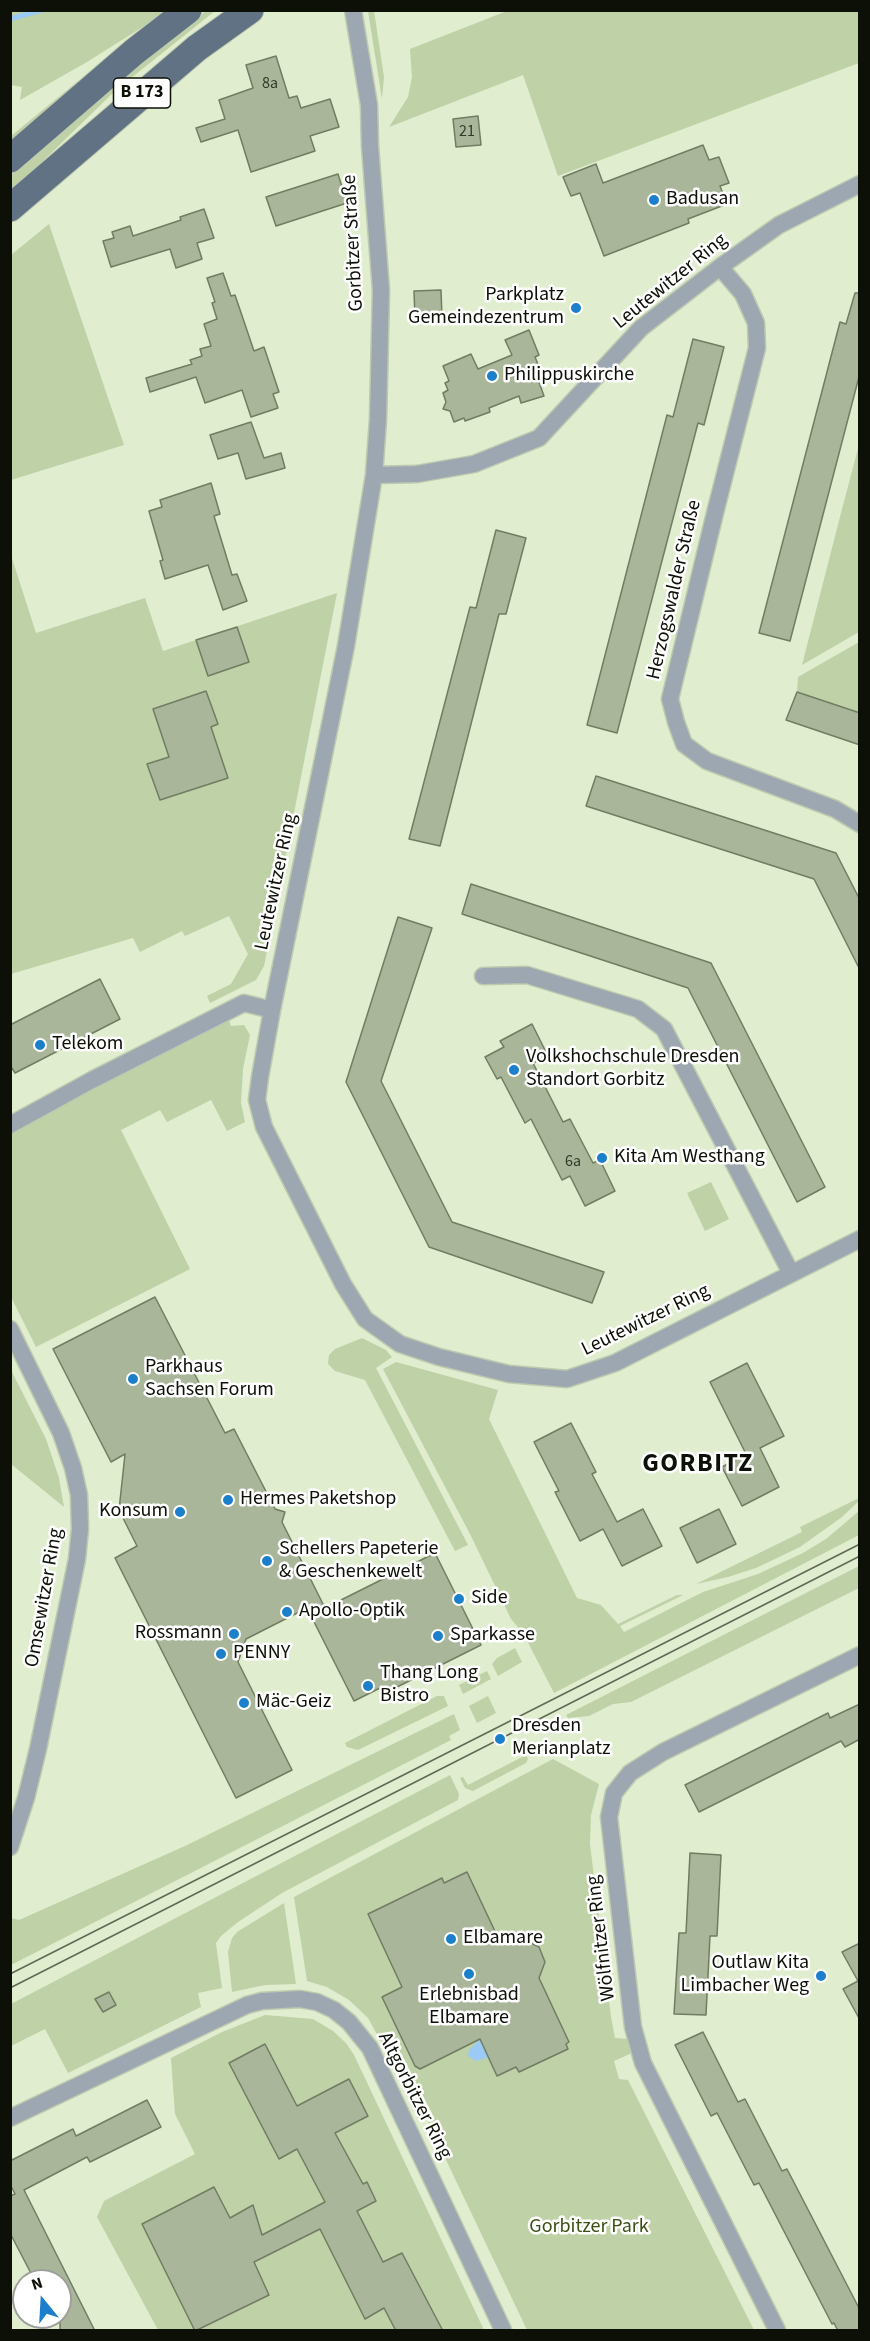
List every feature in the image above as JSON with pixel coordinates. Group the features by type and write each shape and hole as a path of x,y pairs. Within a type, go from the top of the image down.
{"main road":[{"name":"B 173","path":"10,159 134,52 188,10"},
{"name":"B 173","path":"10,208 157,81 197,48 250,10"}],"street":[{"name":"Gorbitzer Straße","path":"353,10 369,105 369,146 381,290 378,420 374,475"},
{"name":"Leutewitzer Ring","path":"860,184 779,225 641,328 539,438 474,464 417,474 374,475 346,646 272,1010 257,1100 264,1127 343,1284 365,1319 400,1344 440,1358 509,1374 567,1379 615,1363 860,1239"},
{"name":"Herzogswalder Straße","path":"720,267 743,294 756,323 757,348 670,699 684,744 707,761 824,805 860,824"},
{"path":"483,976 527,975 638,1010 664,1029 791,1273"},
{"path":"10,1125 102,1075 244,1003 272,1010"},
{"name":"Omsewitzer Ring","path":"10,1329 64,1442 79,1495 80,1529 36,1758 10,1847"},
{"name":"Wölfnitzer Ring","path":"777,2331 643,2063 633,2027 609,1817 614,1793 630,1773 674,1747 860,1655"},
{"name":"Altgorbitzer Ring","path":"10,2118 247,2005 262,2001 300,1999 316,2002 334,2010 349,2022 370,2048 503,2331"}],"green space":[{"path":"10,11 168,11 87,62 20,100 22,87 11,85"},
{"path":"206,11 215,11 116,90 11,192 11,175 166,40"},
{"path":"368,11 374,11 384,77 382,99"},
{"path":"507,11 859,11 859,63 558,176 523,75 389,127 408,97 412,77 410,49"},
{"path":"78,81 80,82 11,143 11,136"},
{"path":"49,224 124,445 11,480 11,255"},
{"path":"859,445 859,632 802,665 842,509"},
{"path":"10,552 36,633 145,598 163,651 337,593 264,966 256,980 210,1003 207,996 231,984 248,954 229,916 185,936 182,931 140,952 133,938 11,974"},
{"path":"859,642 859,713 797,692 798,677"},
{"path":"229,1020 231,1026 244,1025 250,1035 243,1069 241,1103 245,1122 227,1131 211,1100 167,1122 160,1110 121,1130 190,1269 36,1347 11,1297 11,1134 65,1102"},
{"path":"711,1182 729,1219 705,1231 687,1193"},
{"path":"362,1338 386,1350 392,1357 376,1368 468,1545 455,1551 365,1380 335,1371 328,1364 329,1355 335,1349"},
{"path":"396,1362 498,1390 489,1419 577,1598 601,1605 618,1624 677,1595 683,1595 620,1626 624,1632 703,1592 758,1574 803,1553 826,1539 859,1511 859,1535 554,1693 523,1633 511,1619 470,1534 383,1369"},
{"path":"10,1368 46,1439 59,1478 64,1507 11,1464"},
{"path":"859,1498 859,1501 842,1517 800,1547 756,1568 696,1584 802,1532 800,1527"},
{"path":"859,1566 859,1588 631,1702 613,1704 589,1716 568,1718 566,1715"},
{"path":"515,1648 522,1662 498,1676 492,1664 497,1658"},
{"path":"487,1671 491,1679 463,1694 459,1685"},
{"path":"437,1696 444,1696 448,1706 358,1750 347,1747 345,1743"},
{"path":"488,1696 496,1713 477,1723 469,1706"},
{"path":"454,1714 460,1730 449,1736 451,1740 11,1965 11,1918 19,1920 185,1846"},
{"path":"526,1755 528,1759 526,1763 473,1791 465,1788 460,1778 463,1777 468,1785"},
{"name":"Gorbitzer Park","path":"553,1759 599,1784 591,1815 590,1844 611,2017 615,2038 628,2039 632,2053 614,2061 619,2079 628,2080 754,2330 527,2330 428,2122 435,2119 404,2059 394,2065 368,2018 349,2000 327,1987 307,1981 294,1897"},
{"path":"450,1775 459,1794 458,1800 282,1893 221,1936 216,1943 222,1988 198,1993 201,2007 68,2073 45,2029 11,2046 11,2004"},
{"path":"284,1903 296,1984 265,1985 232,1992 228,1952 232,1938 237,1932"},
{"path":"265,2015 313,2019 333,2031 346,2043 354,2055 484,2330 158,2330 97,2217 104,2201 195,2154 175,2114 171,2058 222,2032"}],"water":[{"path":"480,2039 484,2040 493,2056 476,2061 468,2056 469,2050"}],"building":[{"path":"276,56 289,98 297,96 301,108 330,99 339,127 310,136 315,151 251,172 238,130 201,142 196,128 225,119 219,100 253,88 246,65"},
{"path":"478,116 481,145 456,147 453,119"},
{"name":"Badusan","path":"703,145 709,160 719,157 729,183 720,186 727,204 688,219 689,223 604,256 580,193 571,196 563,177 596,164 603,183"},
{"path":"338,174 347,203 276,226 266,197"},
{"path":"204,209 214,238 197,243 202,259 176,268 170,249 111,267 103,241 114,238 112,232 130,226 133,236 181,220 180,217"},
{"path":"223,273 231,296 235,295 254,351 264,347 279,392 273,394 278,408 251,417 242,390 205,403 196,377 150,392 146,378 192,364 190,360 202,356 200,349 211,346 204,324 217,319 212,303 215,302 207,278"},
{"path":"441,290 442,317 415,318 414,291"},
{"path":"855,293 860,293 860,373 790,641 759,633 840,322 846,324"},
{"name":"Philippuskirche","path":"529,330 539,355 535,357 540,369 535,371 544,396 521,403 519,396 489,408 490,412 465,421 464,418 454,422 450,411 443,409 446,402 443,393 448,390 445,383 449,381 443,366 471,354 478,369 512,355 505,340"},
{"path":"693,339 724,347 704,425 698,423 617,733 587,725 667,415 673,417"},
{"path":"251,422 264,458 281,453 285,468 246,479 238,453 218,459 210,435"},
{"path":"211,483 220,514 214,516 232,575 237,574 247,601 223,610 208,565 165,579 160,561 163,560 149,511 162,507 160,500"},
{"path":"496,530 526,538 506,614 499,614 440,846 409,839 470,607 476,608"},
{"path":"237,627 249,662 208,676 196,640"},
{"path":"206,691 218,724 211,727 228,778 160,800 147,764 169,757 153,709"},
{"path":"797,692 860,713 860,745 786,720"},
{"path":"596,776 836,853 860,900 860,970 814,879 586,806"},
{"path":"471,884 711,963 825,1187 797,1202 688,988 462,914"},
{"path":"398,917 432,928 381,1081 452,1222 604,1272 592,1303 429,1247 346,1082"},
{"name":"Telekom","path":"100,979 120,1019 15,1073 10,1065 10,1025"},
{"path":"532,1024 548,1056 533,1063 563,1122 570,1119 593,1163 600,1160 615,1191 585,1206 570,1176 562,1180 531,1119 525,1123 501,1077 497,1079 485,1057 504,1047 500,1041"},
{"path":"155,1297 225,1433 234,1429 275,1509 285,1512 282,1522 325,1608 435,1553 481,1645 387,1692 384,1686 354,1701 307,1608 246,1639 238,1662 292,1770 236,1798 115,1558 137,1546 119,1510 125,1454 111,1462 53,1349"},
{"path":"747,1363 784,1436 760,1448 779,1487 742,1506 722,1467 746,1454 710,1382"},
{"path":"571,1423 596,1472 592,1474 617,1522 643,1509 662,1546 622,1566 603,1529 580,1541 555,1492 559,1491 534,1442"},
{"path":"719,1509 736,1544 697,1563 680,1528"},
{"path":"860,1704 860,1739 845,1747 841,1741 699,1812 685,1785 828,1713 830,1718"},
{"path":"690,1853 721,1855 717,1936 710,1936 706,2015 674,2014 679,1933 686,1933"},
{"name":"Erlebnisbad Elbamare","path":"467,1872 501,1944 525,1940 539,1947 545,1962 539,1978 569,2042 566,2044 568,2049 519,2072 516,2067 497,2076 480,2039 420,2069 415,2066 382,1997 402,1987 368,1914 442,1878 444,1883"},
{"path":"860,1943 860,2020 843,1989 858,1981 842,1952"},
{"path":"109,1992 116,2005 103,2012 95,1999"},
{"path":"703,2032 738,2102 745,2099 782,2171 787,2169 860,2310 860,2331 838,2331 834,2323 832,2324 759,2183 754,2185 717,2113 711,2116 675,2045"},
{"path":"265,2044 297,2106 349,2079 368,2116 335,2133 363,2184 367,2182 376,2201 357,2211 383,2262 402,2253 443,2331 396,2331 384,2308 365,2319 320,2229 254,2262 269,2295 195,2331 142,2224 214,2187 230,2218 253,2205 262,2235 325,2202 297,2149 279,2159 229,2063"},
{"path":"147,2100 161,2127 90,2162 87,2157 24,2190 64,2269 29,2269 10,2233 10,2196 15,2194 10,2184 10,2161 73,2129 76,2136"},
{"path":"72,2285 95,2331 60,2331 60,2329 72,2329"}],"waterway":[{"path":"10,19 42,10"}],"tram line":[{"path":"10,1974 860,1544"},
{"path":"10,1988 860,1556"}],"place":[{"name":"Badusan","path":"654,200"},
{"name":"Parkplatz Gemeindezentrum","path":"576,308"},
{"name":"Philippuskirche","path":"492,376"},
{"name":"Telekom","path":"40,1045"},
{"name":"Volkshochschule Dresden Standort Gorbitz","path":"514,1070"},
{"name":"Kita Am Westhang","path":"602,1158"},
{"name":"Parkhaus Sachsen Forum","path":"133,1379"},
{"name":"Hermes Paketshop","path":"228,1500"},
{"name":"Konsum","path":"180,1512"},
{"name":"Schellers Papeterie & Geschenkewelt","path":"267,1561"},
{"name":"Side","path":"459,1599"},
{"name":"Apollo-Optik","path":"287,1612"},
{"name":"Rossmann","path":"234,1634"},
{"name":"Sparkasse","path":"438,1636"},
{"name":"PENNY","path":"221,1654"},
{"name":"Thang Long Bistro","path":"368,1686"},
{"name":"Mäc-Geiz","path":"244,1703"},
{"name":"Dresden Merianplatz","path":"500,1739"},
{"name":"Elbamare","path":"451,1939"},
{"name":"Erlebnisbad Elbamare","path":"469,1974"},
{"name":"Outlaw Kita Limbacher Weg","path":"821,1976"}],"district":[{"name":"GORBITZ","path":"698,1465"}]}
